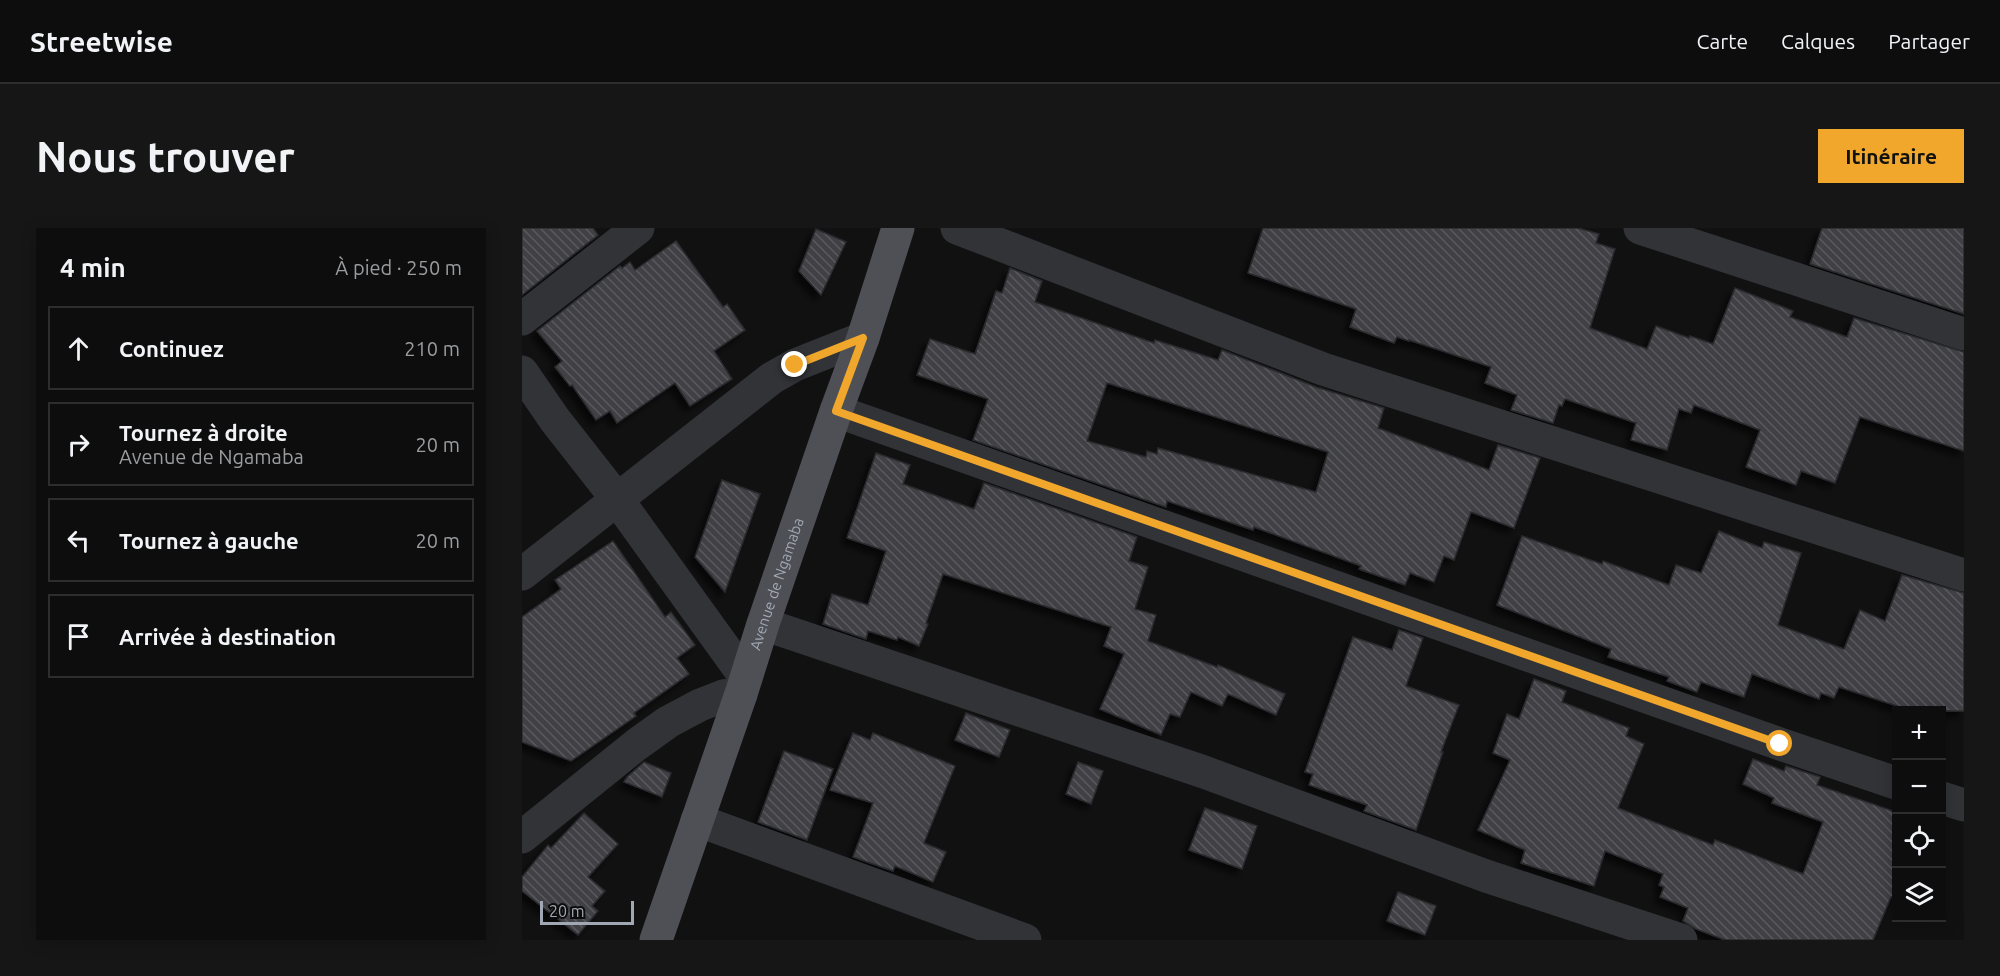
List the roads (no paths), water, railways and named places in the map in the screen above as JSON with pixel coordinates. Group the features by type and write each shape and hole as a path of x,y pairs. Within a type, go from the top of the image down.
{"main road":[{"name":"Avenue de Ngamaba","path":"656,940 863,338 898,228"}],"street":[{"path":"522,319 638,228"},
{"path":"957,228 1323,369 1964,574"},
{"path":"1640,228 1964,334"},
{"path":"522,574 772,378 795,365 863,338"},
{"path":"522,372 555,420 617,499 743,686 668,722 522,837"},
{"path":"836,411 1892,782"},
{"path":"763,624 1204,772 1486,876 1681,940"},
{"path":"1946,800 1964,805"},
{"path":"697,820 1024,940"}]}
